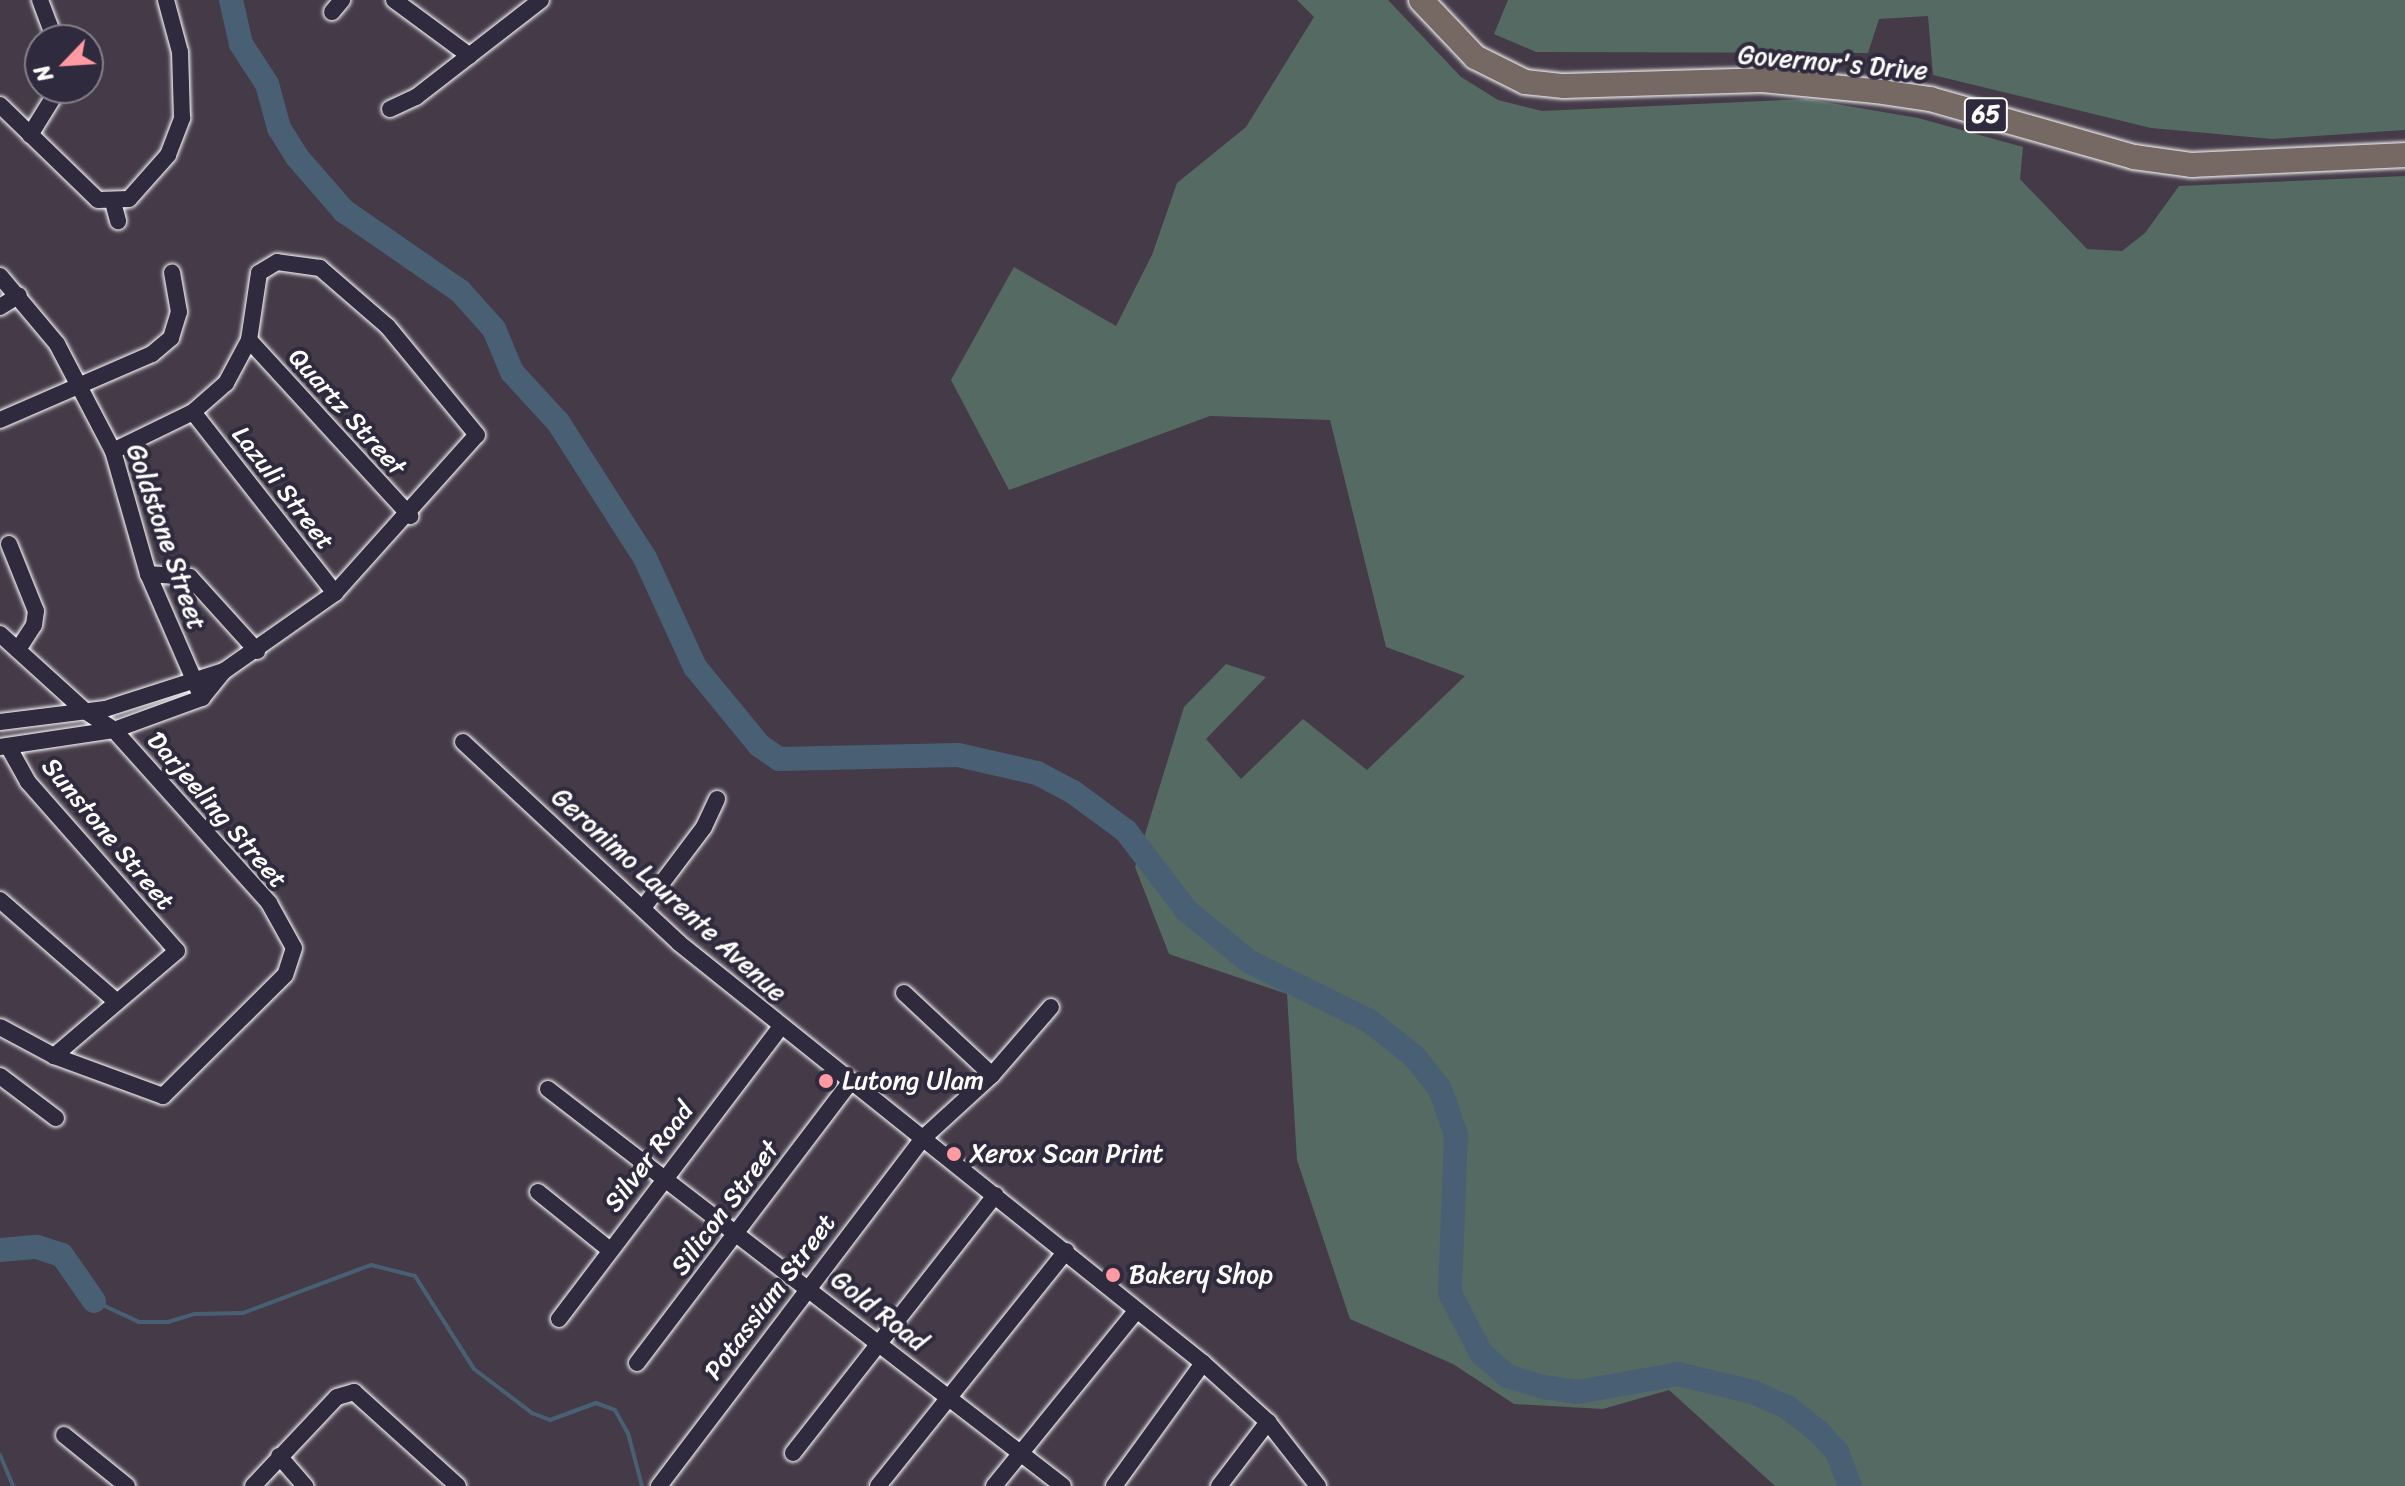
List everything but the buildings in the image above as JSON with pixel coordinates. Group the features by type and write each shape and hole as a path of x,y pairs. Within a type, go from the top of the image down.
{"highway":[{"name":"Governor's Drive","path":"1421,0 1475,57 1525,82 1564,86 1762,80 1875,91 1930,99 2134,157 2192,165 2405,155"}],"street":[{"path":"40,0 49,24"},
{"path":"0,105 98,200 113,202 143,188 168,155 182,118 180,52 166,0"},
{"path":"394,0 470,56"},
{"path":"390,109 416,97 541,0"},
{"path":"30,135 49,104"},
{"path":"113,202 118,221"},
{"path":"0,722 85,711 224,671 257,651 335,593 410,516 477,435 387,326 320,268 277,262 259,273 249,340 226,383 193,412 113,451"},
{"path":"0,420 152,354 171,338 179,312 172,273"},
{"name":"Goldstone Street","path":"0,276 57,344 77,388 113,451 148,574 202,698"},
{"path":"0,307 19,295"},
{"name":"Quartz Street","path":"249,340 410,516"},
{"name":"Lazuli Street","path":"193,412 335,593"},
{"path":"9,544 36,611 34,625 18,650"},
{"path":"148,574 190,577 257,651"},
{"name":"Darjeeling Street","path":"0,634 85,711 114,730 269,903 294,948 285,975 163,1096 54,1056"},
{"path":"4,746 114,730 202,698 224,671"},
{"name":"Geronimo Laurente Avenue","path":"463,742 643,908 781,1026 1203,1363 1268,1422 1318,1486"},
{"name":"Sunstone Street","path":"4,746 28,782 177,951 117,1002"},
{"path":"643,908 704,827 717,799"},
{"path":"0,900 117,1002 54,1056 0,1027"},
{"path":"904,993 992,1075"},
{"name":"Potassium Street","path":"659,1486 807,1286 922,1139 992,1075 1051,1007"},
{"name":"Silver Road","path":"559,1319 662,1177 781,1026"},
{"path":"0,1076 56,1118"},
{"name":"Silicon Street","path":"637,1363 850,1082"},
{"name":"Gold Road","path":"548,1089 881,1342 1063,1486"},
{"path":"538,1192 610,1250"},
{"path":"793,1453 995,1195"},
{"path":"878,1486 1066,1251"},
{"path":"994,1486 1018,1452 1136,1311"},
{"path":"1114,1486 1203,1363"},
{"path":"253,1486 337,1397 354,1392 458,1486"},
{"path":"1219,1486 1268,1422"},
{"path":"64,1435 127,1486"},
{"path":"279,1456 305,1486"}],"green space":[{"path":"1297,0 1388,0 1461,77 1498,100 1542,111 1807,99 1918,118 2023,147 2020,179 2087,249 2122,251 2145,233 2179,186 2405,176 2405,1486 1775,1486 1669,1390 1603,1409 1514,1404 1453,1364 1350,1319 1297,1160 1287,994 1169,954 1135,867 1184,707 1226,664 1266,677 1206,739 1241,779 1303,719 1367,770 1465,676 1386,647 1330,420 1210,416 1009,490 951,380 1014,267 1116,326 1152,255 1177,183 1246,127 1314,17"},
{"path":"1508,0 2405,0 2405,130 2272,139 2151,128 1933,75 1928,16 1879,19 1868,53 1536,52 1494,34"}],"waterway":[{"path":"231,0 241,44 267,84 279,128 297,157 344,211 460,291 494,329 512,372 558,422 645,558 695,667 759,745 779,759 958,755 1037,773 1073,792 1126,831 1186,910 1248,961 1368,1020 1414,1056 1440,1089 1456,1135 1450,1293 1481,1353 1507,1376 1543,1387 1578,1392 1678,1374 1753,1392 1787,1407 1818,1431 1837,1452 1850,1486"},
{"path":"0,1250 37,1247 62,1255 94,1301"},
{"path":"94,1301 139,1322 168,1322 195,1314 243,1313 371,1265 415,1276 474,1369 532,1413 550,1420 596,1403 615,1410 628,1433 642,1486"},
{"path":"0,1455 13,1486"}],"place":[{"name":"Lutong Ulam","path":"826,1081"},
{"name":"Xerox Scan Print","path":"954,1154"},
{"name":"Bakery Shop","path":"1113,1275"}]}
